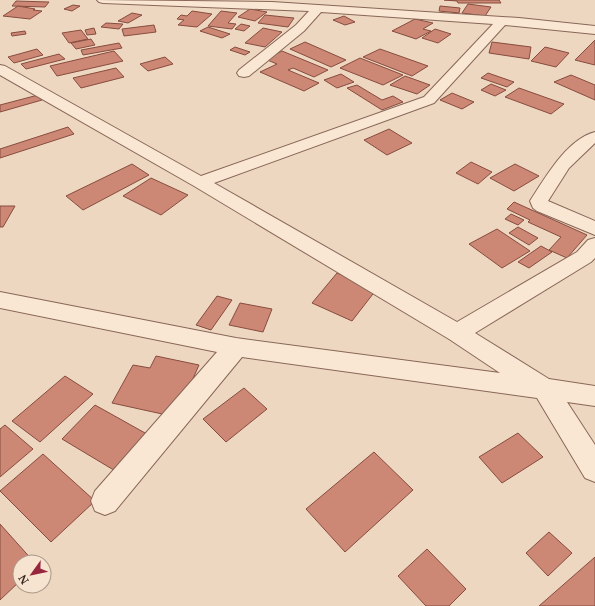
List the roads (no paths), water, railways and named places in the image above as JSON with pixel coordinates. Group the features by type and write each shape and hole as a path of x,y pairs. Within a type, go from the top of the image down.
{"street":[{"path":"104,0 272,5 502,21 595,30"},
{"path":"244,73 300,28 318,8"},
{"path":"200,182 429,100 502,21"},
{"path":"0,69 200,182 457,333 545,390 595,470"},
{"path":"595,137 591,138 562,165 539,201 544,207 581,221 595,229"},
{"path":"457,333 584,257 595,245"},
{"path":"0,300 236,347 595,396"},
{"path":"106,501 236,347"}]}
